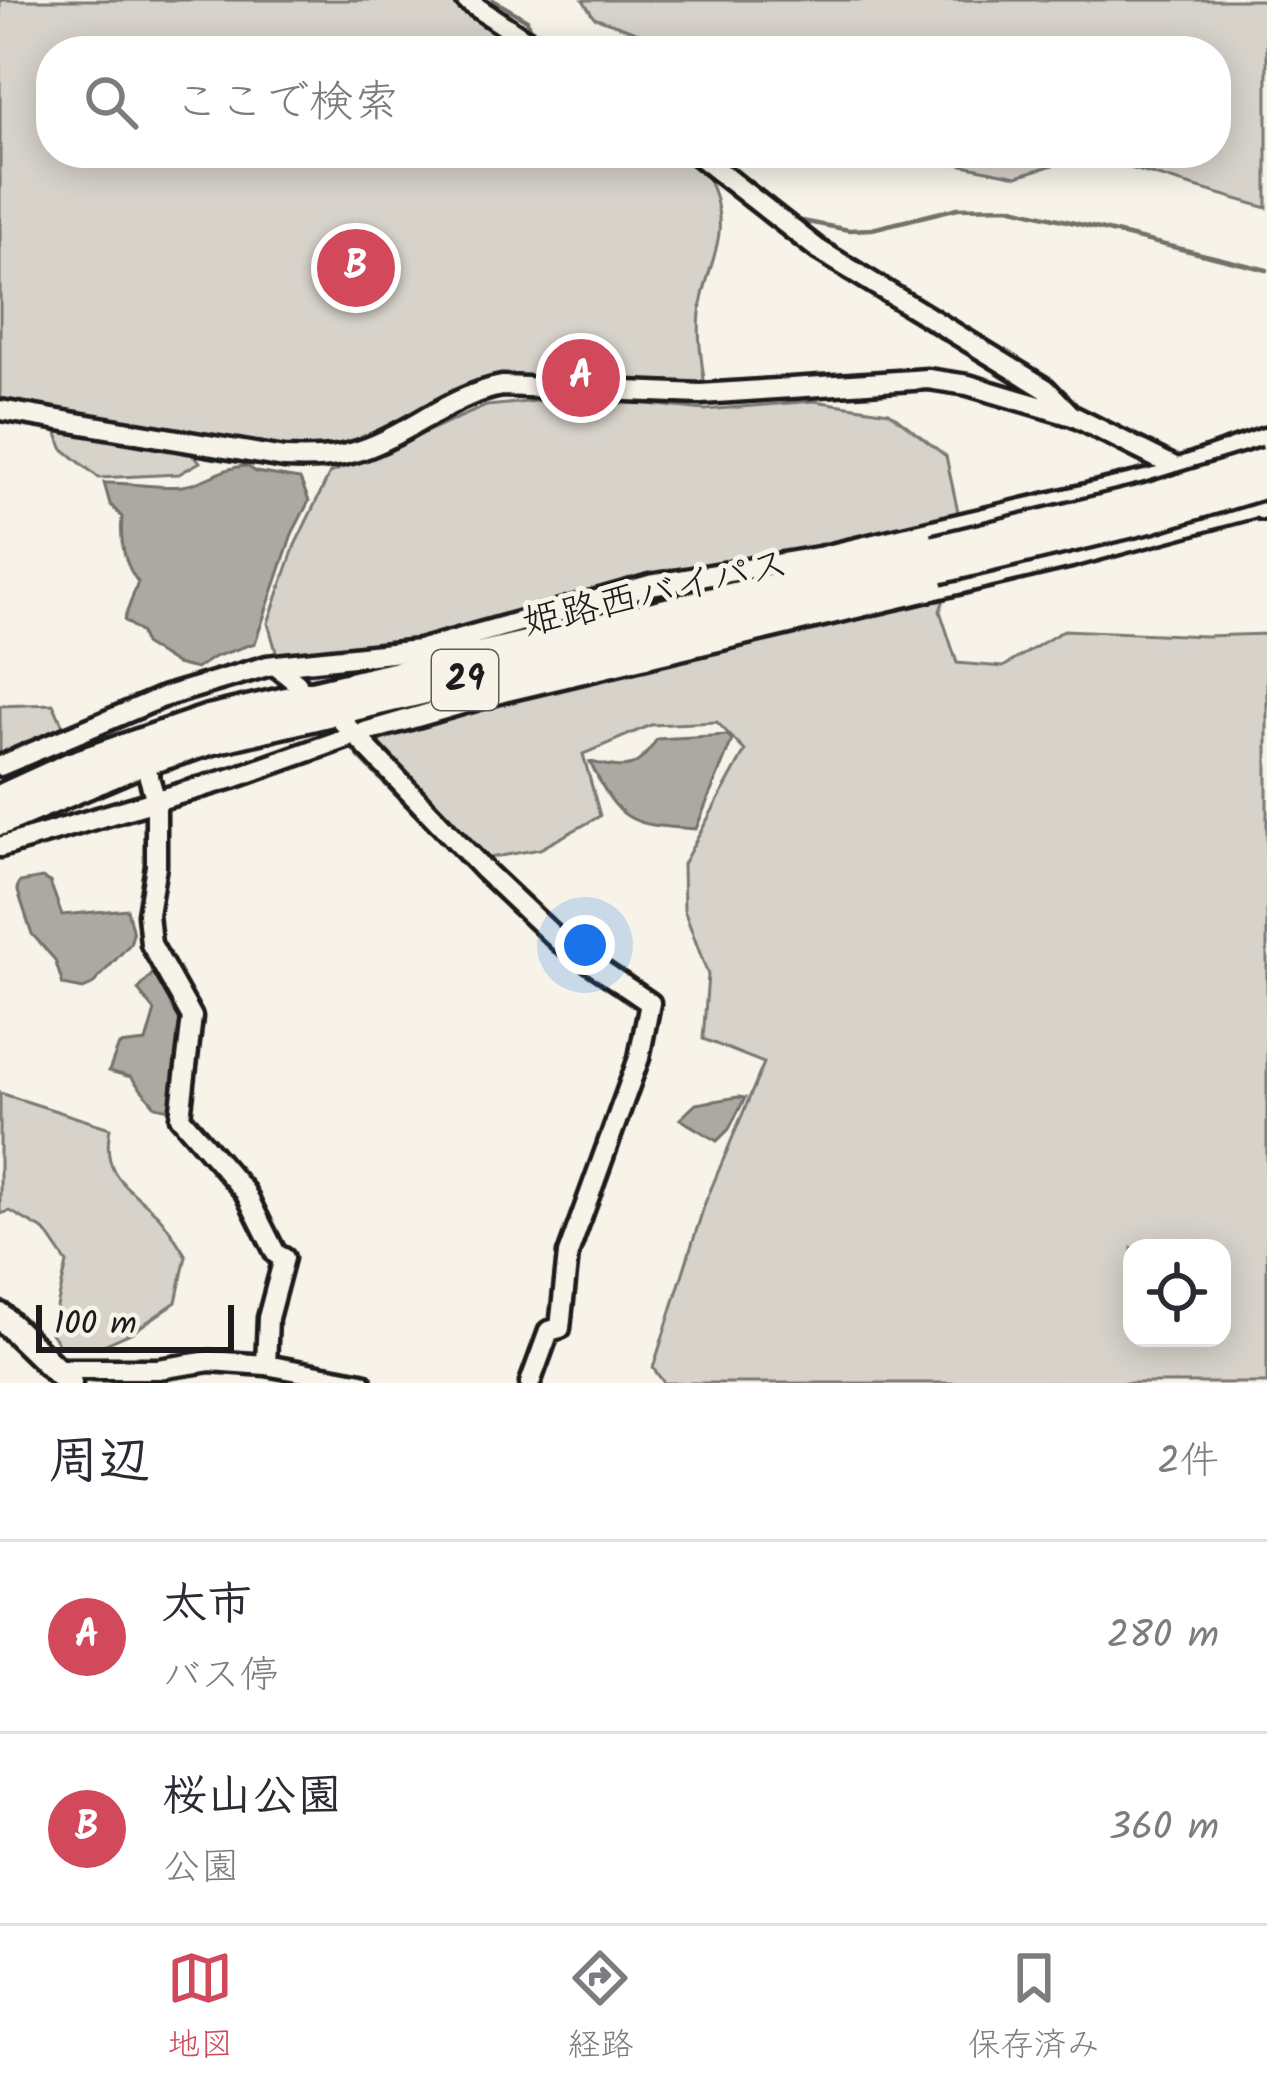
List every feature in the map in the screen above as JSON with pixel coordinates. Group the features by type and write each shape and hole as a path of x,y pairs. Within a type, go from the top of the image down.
{"highway":[{"path":"1184,471 1257,447"},
{"name":"姫路西バイパス","path":"0,821 78,785 211,740 936,559 1146,499 1257,447"},
{"name":"姫路西バイパス","path":"0,799 70,767 206,720 936,559 1266,500"}],"main road":[{"path":"0,1316 63,1376"}],"street":[{"path":"466,0 520,36"},
{"path":"713,168 819,250 1046,389 1072,416"},
{"path":"0,410 284,458 325,460 364,449 471,392 514,385 701,394 928,380 968,385 1072,416 1213,486 1266,500"},
{"path":"1234,495 1228,466 1257,447"},
{"path":"1122,486 1136,473 1137,448"},
{"path":"0,766 275,665 419,650 650,585 820,557 1184,471"},
{"path":"1207,520 1213,486"},
{"path":"0,847 503,692 823,619 1207,520 1266,500"},
{"path":"275,665 297,683"},
{"path":"339,718 560,942 650,1003 639,1058 568,1254 560,1328 548,1331 530,1383"},
{"path":"148,773 157,801 156,866 148,914 152,944 192,1017 180,1117 245,1192 276,1254 284,1258 268,1318 266,1365"},
{"path":"63,1376 209,1361 266,1365 362,1383"}],"shaded area":[{"path":"0,0 460,0 514,36 36,36 36,168 702,168 713,190 719,221 717,246 700,311 705,386 591,378 505,379 447,394 364,443 345,449 270,449 174,430 200,462 179,474 99,478 62,448 49,410 0,398"},
{"path":"583,0 1267,0 1267,208 1130,168 1231,168 1231,36 647,36 594,17"},
{"path":"977,168 1043,168 1017,176"},
{"path":"579,397 705,410 814,401 889,412 946,456 964,540 940,611 957,663 1003,667 1064,630 1267,634 1267,1383 664,1383 653,1368 705,1203 764,1063 703,1039 708,975 684,910 683,864 745,751 717,722 651,725 583,754 600,816 540,849 461,863 358,757 333,700 277,655 268,623 295,545 330,473 486,406"},
{"path":"247,466 256,472 300,479 309,501 292,534 255,643 214,657 196,669 176,664 144,644 141,633 124,620 138,582 124,551 122,517 110,504 104,483 182,486"},
{"path":"53,704 63,726 0,758 0,706"},
{"path":"728,735 732,740 696,829 656,826 630,817 610,798 590,762 629,766 657,739"},
{"path":"42,878 50,882 62,915 127,909 133,934 130,944 83,989 63,985 55,960 32,934 17,888 20,882"},
{"path":"155,971 187,1016 174,1110 155,1106 131,1077 109,1071 119,1045 146,1042 155,1011 138,990"},
{"path":"0,1093 110,1128 113,1169 162,1220 186,1256 176,1302 133,1332 99,1347 59,1345 51,1333 67,1263 45,1231 10,1211 0,1214"},
{"path":"745,1098 717,1141 680,1119 696,1104"}],"waterway":[{"path":"493,0 527,20 529,28 542,36"},
{"path":"733,168 797,220 849,230 958,208 1009,207 1267,270"}],"place":[{"name":"桜山公園","path":"356,268"},
{"name":"太市","path":"581,378"}]}
